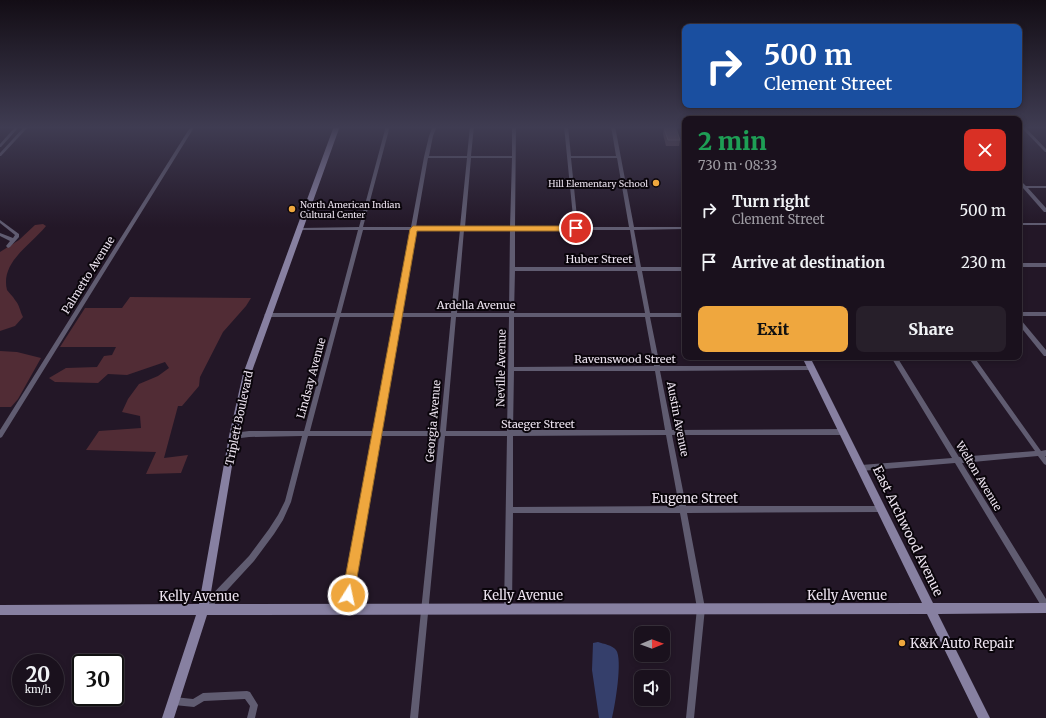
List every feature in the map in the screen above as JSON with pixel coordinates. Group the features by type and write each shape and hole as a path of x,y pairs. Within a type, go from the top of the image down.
{"main road":[{"name":"Triplett Boulevard","path":"168,718 204,609 234,436 247,374 325,160"},
{"name":"East Archwood Avenue","path":"808,360 984,718"},
{"name":"Kelly Avenue","path":"0,610 1046,607"}],"street":[{"name":"Palmetto Avenue","path":"0,435 172,160"},
{"name":"Lindsay Avenue","path":"204,609 259,550 281,517 288,502 379,160"},
{"path":"345,609 426,160"},
{"name":"Georgia Avenue","path":"414,718 470,160"},
{"name":"Neville Avenue","path":"508,609 514,160"},
{"path":"569,160 576,228"},
{"name":"Austin Avenue","path":"618,160 701,608 690,718"},
{"path":"1022,187 1046,187"},
{"path":"1022,187 1046,211"},
{"path":"0,221 17,234 8,246"},
{"path":"1022,224 1046,224"},
{"path":"300,229 682,228"},
{"path":"0,234 13,240"},
{"path":"1022,265 1046,266"},
{"name":"Huber Street","path":"512,269 682,269"},
{"path":"1022,314 1046,314"},
{"name":"Ardella Avenue","path":"268,315 682,315"},
{"path":"1022,325 1046,354"},
{"name":"Welton Avenue","path":"896,360 1046,607"},
{"path":"973,360 1043,453 1046,462"},
{"name":"Ravenswood Street","path":"511,369 812,368"},
{"name":"Staeger Street","path":"234,436 249,434 670,434 843,432"},
{"path":"861,468 1043,453"},
{"name":"Eugene Street","path":"509,510 881,509"},
{"path":"174,702 194,703 203,697 247,695 254,705 251,718"}],"shaded area":[{"path":"43,224 46,226 12,262 6,280 7,290 18,304 23,317 15,326 0,331 0,252 19,240 35,225"},
{"path":"130,297 251,298 246,306 223,332 200,377 199,386 182,406 178,406 164,458 188,455 181,473 146,474 156,452 86,450 99,431 141,428 140,416 122,412 128,399 139,384 158,376 169,368 165,362 127,375 108,374 98,383 55,382 49,378 66,368 97,367 104,356 112,355 116,347 60,347 85,308 122,308"},
{"path":"0,351 17,352 41,358 18,399 11,407 0,407"}],"water":[{"path":"598,642 612,647 616,650 618,655 618,683 612,718 599,718 592,670 593,643"}],"place":[{"name":"Hill Elementary School","path":"656,183"},
{"name":"North American Indian Cultural Center","path":"292,209"},
{"name":"K&K Auto Repair","path":"902,643"}],"route":[{"path":"348,595 413,229 576,228"}]}
